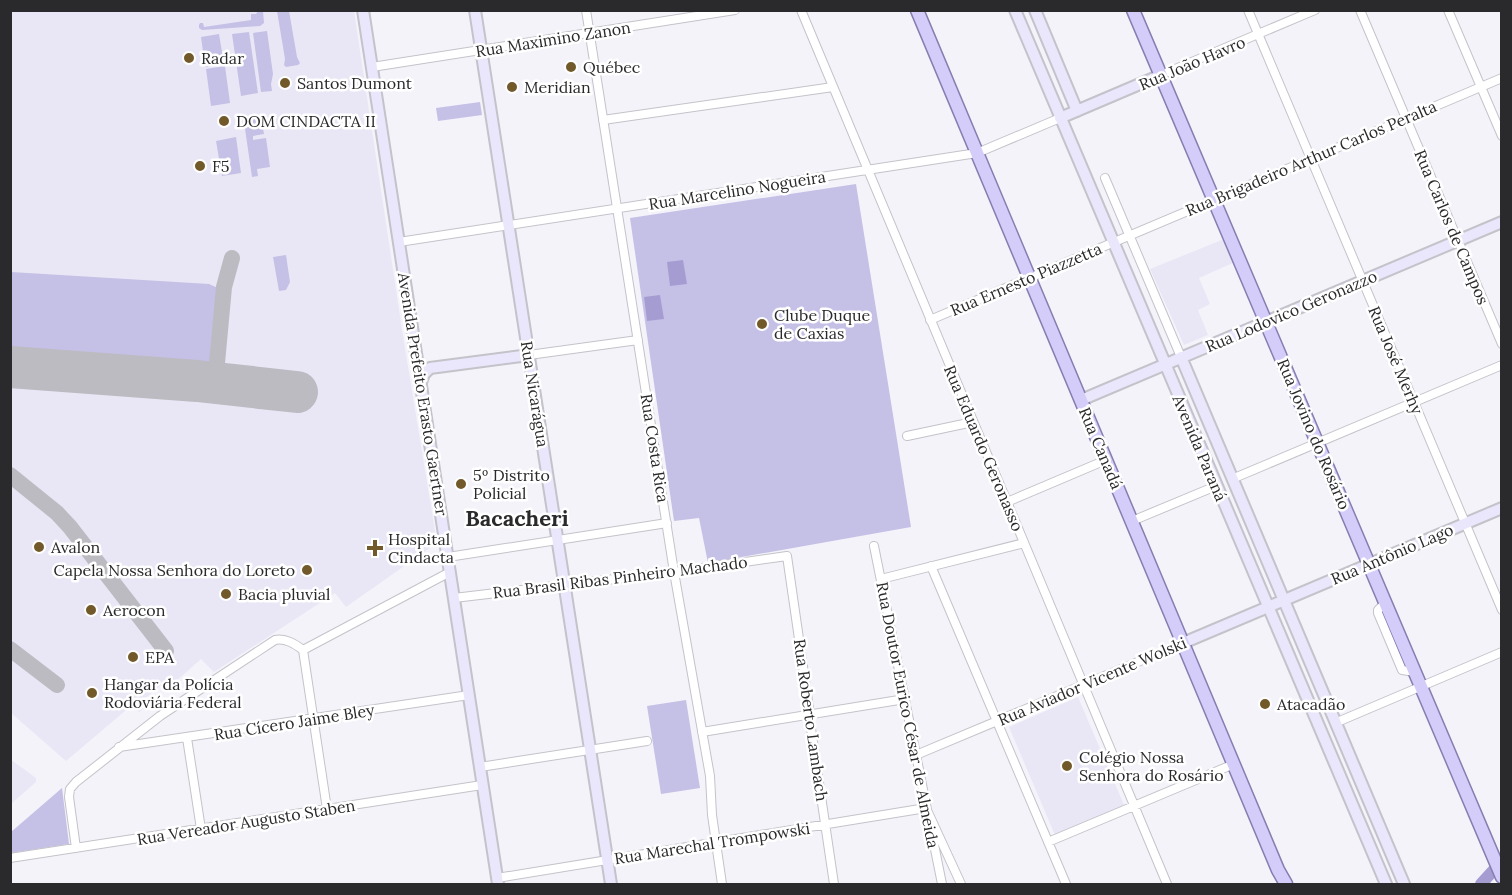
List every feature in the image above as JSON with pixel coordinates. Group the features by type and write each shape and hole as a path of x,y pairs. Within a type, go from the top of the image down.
{"main road":[{"name":"Avenida Prefeito Erasto Gaertner","path":"363,10 497,881"},
{"name":"Rua Nicarágua","path":"475,10 611,885"},
{"name":"Rua Canadá","path":"917,10 1284,884"},
{"name":"Avenida Paraná","path":"1015,10 1069,114"},
{"name":"Avenida Paraná","path":"1035,10 1069,114 1121,239 1165,364 1386,885"},
{"name":"Rua Jovino do Rosário","path":"1133,10 1501,876"},
{"name":"Rua João Havro","path":"1069,114 1161,75"},
{"name":"Rua Lodovico Geronazzo","path":"1081,400 1502,222"},
{"path":"417,357 430,368 529,355"},
{"name":"Avenida Paraná","path":"1181,357 1404,885"},
{"path":"421,383 424,374 430,368"},
{"name":"Rua Antônio Lago","path":"1268,607 1502,508"},
{"name":"Rua Aviador Vicente Wolski","path":"1183,642 1268,607"}],"street":[{"name":"Rua Costa Rica","path":"586,10 674,572 710,776 712,815 722,885"},
{"name":"Rua Maximino Zanon","path":"372,67 735,10"},
{"name":"Rua Eduardo Geronasso","path":"801,10 1167,885"},
{"name":"Rua José Merhy","path":"1248,10 1502,610"},
{"name":"Rua João Havro","path":"1161,75 1315,10"},
{"name":"Rua Carlos de Campos","path":"1360,10 1502,344"},
{"path":"1448,10 1502,136"},
{"name":"Rua Brigadeiro Arthur Carlos Peralta","path":"1121,239 1502,78"},
{"path":"603,120 833,87"},
{"name":"Rua Marcelino Nogueira","path":"399,242 977,153 1069,114"},
{"name":"Avenida Paraná","path":"1105,178 1121,239 1181,357"},
{"name":"Rua Ernesto Piazzetta","path":"930,320 1121,239"},
{"path":"529,355 638,340"},
{"path":"1232,479 1502,365"},
{"path":"907,436 973,422"},
{"path":"1007,502 1106,460"},
{"path":"1132,521 1216,486"},
{"path":"447,556 667,523"},
{"path":"880,579 1024,543"},
{"name":"Rua Doutor Eurico César de Almeida","path":"874,546 941,881"},
{"name":"Rua Brasil Ribas Pinheiro Machado","path":"454,598 787,556"},
{"name":"Rua Roberto Lambach","path":"787,556 834,885"},
{"path":"932,566 1066,885"},
{"path":"303,650 450,572"},
{"path":"76,848 69,797 70,789 76,782 176,704 279,639 291,642 303,650 327,809"},
{"name":"Rua Aviador Vicente Wolski","path":"916,755 1183,642"},
{"path":"1335,723 1502,652"},
{"name":"Rua Cícero Jaime Bley","path":"119,747 469,695"},
{"path":"702,732 905,699"},
{"path":"188,738 201,829"},
{"path":"480,767 647,741"},
{"path":"1048,842 1234,764"},
{"name":"Rua Vereador Augusto Staben","path":"10,858 482,785"},
{"path":"926,808 962,885"},
{"name":"Rua Marechal Trompowski","path":"497,881 607,860 926,808"},
{"path":"941,881 956,873"}],"shaded area":[{"path":"11,11 354,11 437,543 346,607 335,593 214,672 201,659 174,683 169,679 143,700 147,705 139,712 133,709 132,705 66,761 11,713"},
{"path":"258,11 263,11 264,23 260,26 202,30 199,28 200,23 203,23 204,27 251,20 251,14 256,14"},
{"path":"277,11 289,11 300,63 298,65 286,67 284,65"},
{"path":"267,31 273,74 272,91 261,92 253,33"},
{"path":"249,32 258,93 241,96 232,34"},
{"path":"219,34 224,64 205,67 201,37"},
{"path":"225,66 230,103 211,106 206,69"},
{"path":"480,102 482,115 438,121 436,108"},
{"path":"261,117 264,134 253,136 253,140 266,138 270,167 257,169 258,176 252,177 244,122"},
{"path":"236,137 241,173 222,176 216,141"},
{"name":"Clube Duque de Caxias","path":"856,184 911,527 708,563 699,518 674,521 630,218"},
{"path":"1224,239 1235,262 1199,278 1210,304 1198,310 1208,335 1184,345 1150,269"},
{"path":"286,255 290,282 286,290 279,291 273,257"},
{"path":"683,260 687,284 670,286 667,262"},
{"path":"11,272 209,284 218,288 214,364 209,370 11,353"},
{"path":"660,295 664,319 647,321 644,297"},
{"name":"Colégio Nossa Senhora do Rosário","path":"1078,697 1124,805 1055,835 1009,727"},
{"path":"686,700 700,788 661,794 647,706"},
{"path":"10,759 36,778 36,782 11,804"},
{"path":"62,788 69,844 11,853 11,832"}],"waterway":[{"path":"1481,884 1502,861"}],"taxiway":[{"path":"197,381 210,375 217,363 224,287 232,258"},
{"path":"10,373 32,369"},
{"path":"10,475 57,513 70,527 166,651"},
{"path":"10,649 57,685"}],"runway":[{"path":"10,367 197,381 297,392"}],"place":[{"name":"Radar","path":"189,58"},
{"name":"Québec","path":"571,67"},
{"name":"Santos Dumont","path":"285,83"},
{"name":"Meridian","path":"512,87"},
{"name":"DOM CINDACTA II","path":"224,121"},
{"name":"F5","path":"200,166"},
{"name":"Clube Duque de Caxias","path":"762,324"},
{"name":"5º Distrito Policial","path":"461,484"},
{"name":"Avalon","path":"39,547"},
{"name":"Hospital Cindacta","path":"375,548"},
{"name":"Capela Nossa Senhora do Loreto","path":"307,570"},
{"name":"Bacia pluvial","path":"226,594"},
{"name":"Aerocon","path":"91,610"},
{"name":"EPA","path":"133,657"},
{"name":"Hangar da Polícia Rodoviária Federal","path":"92,693"},
{"name":"Atacadão","path":"1265,704"},
{"name":"Colégio Nossa Senhora do Rosário","path":"1067,766"}],"district":[{"name":"Bacacheri","path":"517,518"}]}
